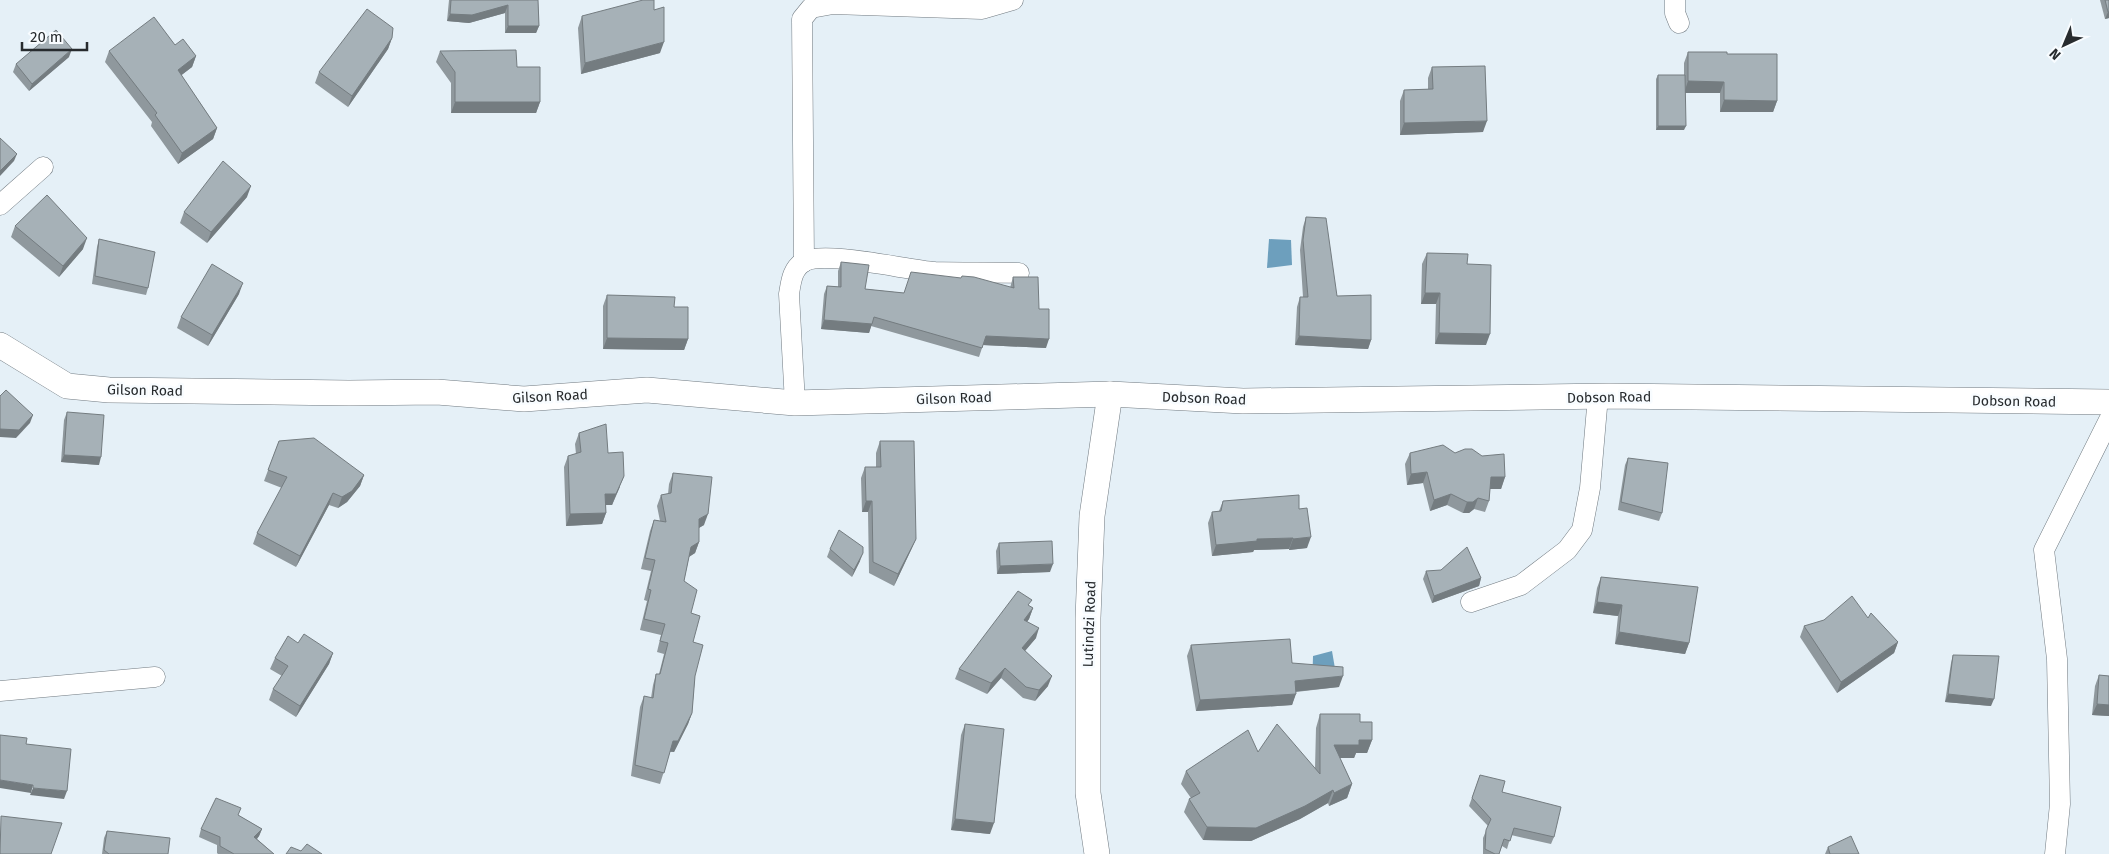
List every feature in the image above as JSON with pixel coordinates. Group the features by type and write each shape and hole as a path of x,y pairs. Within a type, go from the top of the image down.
{"street":[{"path":"804,262 802,19 811,8 833,4 982,9 1013,0"},
{"path":"1675,0 1675,13 1679,24"},
{"path":"0,205 43,167"},
{"path":"795,403 789,294 795,270 804,262 816,258 836,258 935,272 1019,273"},
{"name":"Gilson Road","path":"0,345 67,386 109,390 349,393 437,392 524,399 647,390 795,403 1110,394"},
{"name":"Dobson Road","path":"1110,394 1243,401 1598,396 2109,402"},
{"name":"Lutindzi Road","path":"1097,854 1088,793 1088,618 1092,516 1110,394"},
{"path":"1470,602 1521,585 1567,550 1582,530 1590,488 1598,396"},
{"path":"2055,854 2060,804 2057,658 2044,550 2109,420"},
{"path":"0,691 155,677"}],"water":[{"path":"1269,239 1291,240 1292,265 1267,268"},
{"path":"1332,651 1338,686 1312,688 1313,656"}],"building":[{"path":"451,0 538,0 539,26 508,26 508,5 472,15 450,14"},
{"path":"643,0 654,0 654,10 664,7 664,42 585,63 582,16"},
{"path":"2105,0 2109,0 2109,12 2108,12"},
{"path":"367,9 393,28 392,38 352,96 319,72"},
{"path":"154,17 175,45 183,39 196,56 178,70 217,128 182,153 155,115 157,113 109,51"},
{"path":"56,30 72,49 32,84 16,64"},
{"path":"516,50 517,67 540,67 540,102 455,102 455,72 440,51"},
{"path":"1688,52 1777,54 1777,101 1724,100 1724,82 1688,81"},
{"path":"1485,66 1487,121 1404,123 1404,90 1433,89 1432,67"},
{"path":"1658,75 1685,75 1686,126 1658,126"},
{"path":"0,138 17,154 0,171"},
{"path":"223,161 251,186 211,232 184,212"},
{"path":"47,195 87,238 63,266 15,226"},
{"path":"1306,217 1326,218 1337,296 1371,295 1371,340 1299,336 1300,297 1308,297 1303,240"},
{"path":"99,239 155,252 148,288 95,276"},
{"path":"1427,253 1468,254 1467,264 1491,265 1490,334 1439,333 1440,293 1425,293"},
{"path":"841,262 869,265 865,289 904,293 911,272 961,278 962,276 974,277 1014,288 1013,277 1038,277 1039,309 1049,309 1049,339 986,336 982,348 874,317 872,324 824,320 827,286 841,287"},
{"path":"212,264 243,283 212,335 181,317"},
{"path":"607,295 675,297 674,307 688,307 688,339 607,338"},
{"path":"6,390 33,415 19,430 0,429 0,396"},
{"path":"67,412 104,415 101,457 64,455"},
{"path":"606,424 608,453 623,452 624,476 616,494 605,494 606,513 570,514 568,456 581,452 579,433"},
{"path":"314,438 364,475 352,491 342,497 333,493 300,556 257,533 287,477 268,470 279,441"},
{"path":"880,441 914,441 916,539 898,574 873,562 872,501 866,501 865,467 881,467"},
{"path":"1443,445 1455,453 1465,449 1472,449 1482,456 1504,454 1505,477 1491,477 1489,501 1478,498 1473,502 1467,502 1451,494 1434,500 1427,472 1411,474 1410,453"},
{"path":"1628,458 1668,463 1662,513 1621,502"},
{"path":"673,473 712,477 708,514 699,519 699,542 691,547 684,581 697,590 691,613 700,616 693,642 703,645 695,676 692,713 678,741 673,741 664,773 635,765 644,696 653,698 656,674 660,674 668,643 660,641 665,624 644,619 651,590 648,589 655,560 645,558 654,520 666,522 661,495 671,493"},
{"path":"1299,495 1299,509 1307,508 1311,537 1257,539 1257,541 1216,545 1212,512 1221,511 1223,501"},
{"path":"839,530 863,547 863,553 854,570 830,549"},
{"path":"1052,541 1053,564 1000,566 999,543"},
{"path":"1467,547 1481,578 1434,596 1426,571 1441,570"},
{"path":"1601,577 1698,587 1689,643 1619,632 1622,605 1597,602"},
{"path":"1018,591 1032,600 1028,605 1033,608 1024,620 1039,628 1022,648 1052,676 1039,690 1026,687 1005,668 991,683 959,669"},
{"path":"1852,596 1868,618 1871,613 1898,642 1841,682 1804,626 1824,620"},
{"path":"304,634 333,653 300,706 273,689 288,666 275,658 288,636 298,643"},
{"path":"1290,639 1292,663 1343,667 1343,676 1295,681 1296,694 1200,700 1191,645"},
{"path":"1953,655 1999,656 1994,699 1948,694"},
{"path":"2099,675 2109,676 2109,705 2097,704"},
{"path":"1320,714 1360,714 1360,722 1372,722 1372,740 1359,740 1359,745 1334,745 1352,784 1334,793 1333,790 1305,806 1256,828 1207,827 1189,799 1200,793 1186,771 1248,730 1258,752 1277,724 1320,774"},
{"path":"965,724 1004,729 994,823 955,819"},
{"path":"0,735 27,738 26,744 71,749 67,791 33,788 33,785 0,780"},
{"path":"1480,775 1505,781 1502,792 1561,807 1554,837 1514,828 1510,841 1504,839 1499,854 1485,849 1486,830 1491,819 1472,798"},
{"path":"216,798 241,808 238,815 262,829 254,837 274,854 234,854 220,846 220,837 201,829"},
{"path":"1,816 62,823 51,854 0,854"},
{"path":"107,831 170,838 168,854 109,854 104,850"},
{"path":"1851,836 1859,854 1830,854 1828,847"},
{"path":"307,844 322,854 286,854 291,847 301,851"}]}
